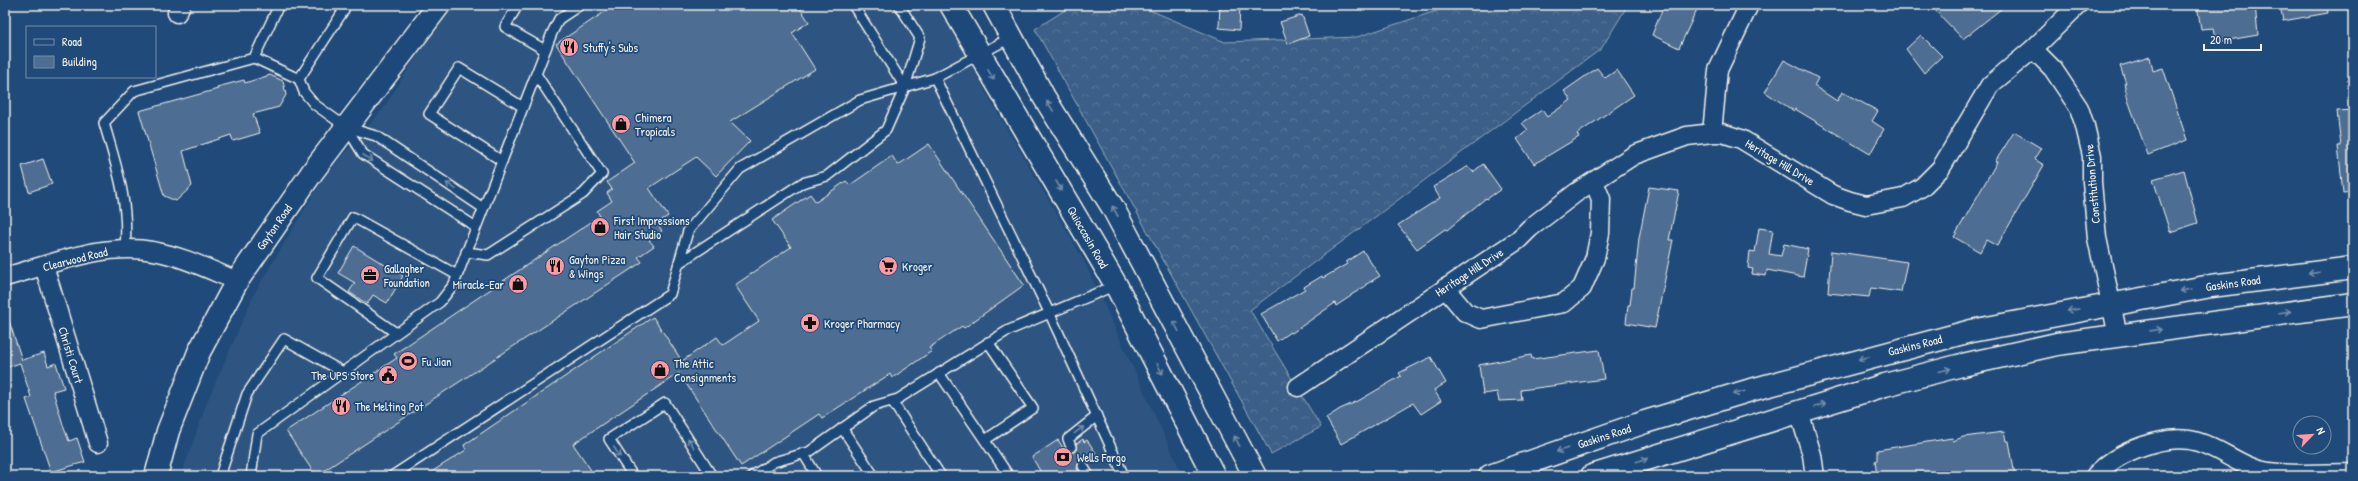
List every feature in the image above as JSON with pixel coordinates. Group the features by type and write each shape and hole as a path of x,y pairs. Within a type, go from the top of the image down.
{"main road":[{"name":"Gayton Road","path":"156,476 168,431 199,352 237,280 346,127 439,5"},
{"name":"Quioccasin Road","path":"951,5 978,54 1116,285 1214,476"},
{"path":"994,5 1010,38 1113,208 1255,476"},
{"name":"Gaskins Road","path":"1490,476 1645,422 1839,365 1971,331 2211,286 2353,268"},
{"path":"1592,476 1799,411 1958,366 2057,344 2353,304"}],"street":[{"path":"1712,133 1718,70 1748,5"},
{"name":"Heritage Hill Drive","path":"1298,387 1518,240 1530,228 1634,155 1687,136 1722,133 1752,144 1833,195 1866,205 1886,203 1903,198 1922,187 1941,168 1990,85 2033,49 2078,5"},
{"name":"Constitution Drive","path":"2033,49 2053,69 2079,108 2085,126 2092,156 2092,182 2097,238 2118,336"},
{"path":"1445,288 1465,312 1481,319 1564,303 1582,288 1595,258 1600,233 1601,199 1594,182"},
{"name":"Clearwood Road","path":"5,277 95,252 125,249 154,251 190,262 237,280"},
{"name":"Christi Court","path":"44,266 98,443"},
{"path":"1799,411 1812,455 1815,476"},
{"path":"2095,476 2103,467 2136,449 2154,443 2184,440 2198,442 2236,461 2252,472 2353,473"}],"lane":[{"path":"254,58 279,5"},
{"path":"299,79 344,10 337,5"},
{"path":"518,5 505,27 545,50"},
{"path":"251,476 258,434 440,302 454,284 545,50 560,20 580,5"},
{"path":"853,5 905,87"},
{"path":"679,263 802,183 827,176 886,130 905,87 920,38 899,5"},
{"path":"392,476 670,294 688,231 740,169 860,100 935,78 1010,38"},
{"path":"125,249 126,229 123,190 104,123 134,91 254,58 299,79 304,92 314,104 346,127 376,136 483,208"},
{"path":"502,161 429,114 459,68 523,107"},
{"path":"466,252 488,255 583,194 602,174 536,74"},
{"path":"935,78 1049,312 1124,476"},
{"path":"346,127 362,154 476,227"},
{"path":"396,333 317,278 353,217 457,275"},
{"path":"752,476 774,462 809,452 874,406 898,399 1007,331 1116,285"},
{"path":"220,476 247,394 284,339 343,372"},
{"path":"985,440 1032,408 988,342"},
{"path":"939,373 1009,476"},
{"path":"892,401 941,476"},
{"path":"633,476 609,439 665,403 712,476"},
{"path":"1071,447 1068,439 1097,416"},
{"path":"842,428 874,476"},
{"path":"803,453 817,476"},
{"path":"1083,466 1089,476"}],"shaded area":[{"path":"449,5 942,5 985,91 1083,259 1183,476 181,476 207,402 255,292 324,177 383,109"}],"green space":[{"path":"1073,5 1138,5 1225,42 1357,37 1454,5 1628,5 1601,49 1250,310 1321,427 1271,454 1035,29"}],"building":[{"path":"615,5 798,5 809,22 792,33 815,69 730,122 750,141 716,176 696,157 649,188 668,216 657,223 662,231 649,240 654,246 638,257 642,262 316,476 286,431 397,358 394,354 600,216 597,211 612,201 607,193 612,189 607,182 635,163 556,44"},
{"path":"1220,5 1240,5 1239,30 1219,28"},
{"path":"1664,5 1699,5 1679,48 1652,35"},
{"path":"1930,5 2006,5 1963,39"},
{"path":"2197,5 2255,5 2258,35 2217,42 2214,28 2201,29"},
{"path":"2280,5 2327,5 2328,13 2283,21"},
{"path":"1302,15 1309,36 1288,44 1280,22"},
{"path":"1921,35 1942,56 1924,73 1906,49"},
{"path":"2150,57 2153,71 2163,68 2187,140 2148,155 2128,100 2124,83 2126,83 2120,66"},
{"path":"1784,60 1818,78 1814,86 1837,101 1842,92 1878,111 1872,121 1884,129 1870,154 1795,109 1794,111 1765,92"},
{"path":"1597,68 1605,78 1617,70 1634,95 1577,134 1579,137 1534,164 1517,139 1528,130 1522,123 1542,110 1547,117 1571,100 1564,91"},
{"path":"270,75 283,81 286,95 279,107 253,114 260,133 233,141 231,135 183,151 192,186 176,201 164,196 139,111 218,89 217,87 244,80 245,83"},
{"path":"2353,110 2353,192 2343,193 2338,146 2341,146 2337,111"},
{"path":"2014,132 2041,148 2034,159 2044,165 1997,246 1986,240 1980,252 1954,237 1997,162 1995,162"},
{"name":"Kroger","path":"929,144 1024,285 964,328 962,326 929,348 932,351 892,378 890,374 822,418 819,414 741,466 679,373 573,444 595,476 425,476 466,450 464,445 653,317 682,361 717,337 723,345 759,321 735,285 791,247 772,220 810,194 816,202 846,181 850,185 892,156 898,165"},
{"path":"43,159 52,184 29,192 22,166"},
{"path":"1483,164 1501,189 1487,199 1486,198 1447,230 1445,229 1417,249 1398,225 1440,198 1433,187 1468,166 1473,172"},
{"path":"2184,170 2198,223 2170,232 2153,179"},
{"path":"1649,187 1679,191 1669,240 1673,240 1655,328 1626,323 1628,305 1630,305 1632,288 1634,288 1639,238"},
{"path":"1759,228 1773,230 1769,254 1781,256 1784,244 1808,249 1803,277 1767,270 1766,276 1752,274 1753,269 1748,268 1750,251 1755,252"},
{"name":"Gallagher Foundation","path":"354,246 403,276 387,303 373,295 367,304 349,292 355,283 338,273"},
{"path":"1363,251 1380,276 1336,306 1335,303 1292,333 1290,332 1277,341 1261,314 1305,289 1304,287 1322,276 1323,278 1347,264 1346,262"},
{"path":"1831,251 1907,262 1901,292 1871,288 1869,297 1828,293"},
{"path":"8,318 22,360 44,353 48,366 56,363 64,388 53,391 69,441 77,438 85,462 51,472 26,399 31,397 20,363 5,368 5,319"},
{"path":"1599,350 1604,379 1521,390 1522,400 1499,401 1497,392 1483,394 1479,365 1531,355 1532,359"},
{"path":"1431,357 1446,383 1434,390 1441,401 1421,414 1413,403 1341,444 1326,418 1401,376 1399,373"},
{"path":"2004,432 2006,441 2009,441 2015,476 1877,476 1875,461 1877,460 1877,450 1952,438 1953,441 1963,437"},
{"name":"Wells Fargo","path":"1083,439 1084,442 1087,440 1096,453 1093,455 1095,458 1088,462 1083,460 1078,463 1077,469 1081,476 1043,476 1032,457 1058,440 1065,451 1073,453 1077,448 1076,444"}],"place":[{"name":"Stuffy's Subs","path":"569,47"},
{"name":"Chimera Tropicals","path":"621,124"},
{"name":"First Impressions Hair Studio","path":"600,227"},
{"name":"Gayton Pizza & Wings","path":"555,266"},
{"name":"Kroger","path":"888,266"},
{"name":"Gallagher Foundation","path":"370,275"},
{"name":"Miracle-Ear","path":"518,284"},
{"name":"Kroger Pharmacy","path":"810,323"},
{"name":"Fu Jian","path":"408,361"},
{"name":"The Attic Consignments","path":"660,370"},
{"name":"The UPS Store","path":"388,375"},
{"name":"The Melting Pot","path":"341,406"},
{"name":"Wells Fargo","path":"1063,457"}]}
